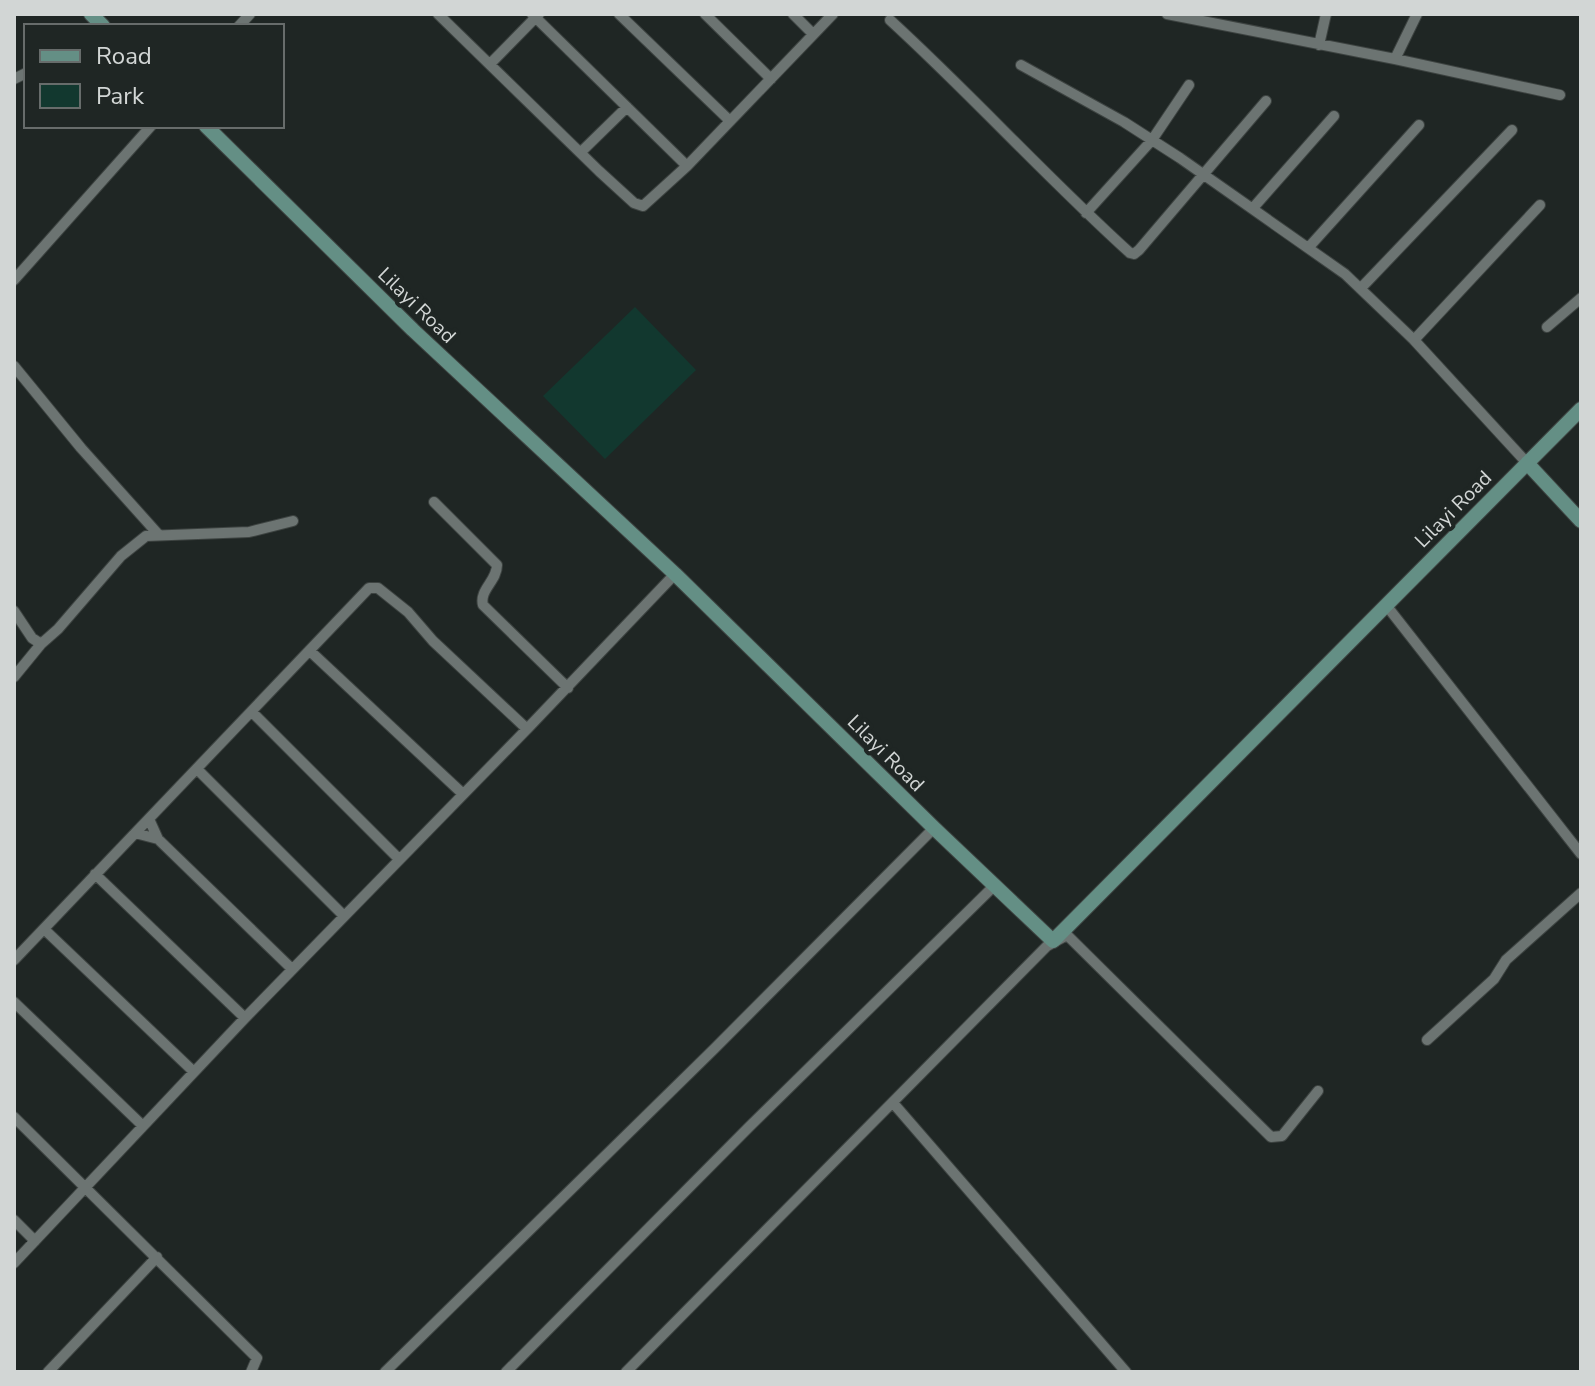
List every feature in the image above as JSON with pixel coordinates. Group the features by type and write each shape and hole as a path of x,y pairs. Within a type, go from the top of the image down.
{"street":[{"path":"438,14 634,203 643,206 687,166 833,14"},
{"path":"619,14 729,120"},
{"path":"705,14 771,79"},
{"path":"793,14 813,34"},
{"path":"1167,14 1560,95"},
{"path":"1231,27 1234,14"},
{"path":"1319,45 1326,14"},
{"path":"1395,59 1417,14"},
{"path":"490,64 536,15 687,166"},
{"path":"890,20 956,81 1086,213 1134,254 1266,101"},
{"path":"1021,65 1152,140 1204,174 1309,247 1361,288 1414,340 1581,521"},
{"path":"1086,213 1152,140 1189,85"},
{"path":"581,152 627,107"},
{"path":"1253,208 1334,116"},
{"path":"1309,247 1419,125"},
{"path":"14,280 149,128"},
{"name":"Lilayi Road","path":"208,128 413,330 675,574 1053,941 1581,409"},
{"path":"1361,288 1512,130"},
{"path":"1414,340 1540,205"},
{"path":"1547,327 1581,298"},
{"path":"14,366 158,534"},
{"path":"434,502 497,565 495,576 482,595 483,605 568,688"},
{"path":"14,677 121,556 146,536 249,532 293,521"},
{"path":"14,1263 292,969 568,688 675,574"},
{"path":"14,960 369,588 378,588 408,612 433,641 527,729"},
{"path":"1386,605 1581,854"},
{"path":"14,611 32,638 41,644"},
{"path":"310,651 463,794"},
{"path":"252,712 399,859"},
{"path":"197,769 344,916"},
{"path":"149,819 158,839 292,969"},
{"path":"385,1372 934,828"},
{"path":"135,833 158,839"},
{"path":"95,874 245,1018"},
{"path":"506,1372 994,886"},
{"path":"1427,1040 1494,979 1506,960 1581,893"},
{"path":"44,929 194,1072"},
{"path":"626,1372 1053,941 1067,935 1271,1137 1282,1136 1318,1091"},
{"path":"14,1002 143,1126"},
{"path":"894,1104 1126,1372"},
{"path":"14,1117 257,1358 251,1372"},
{"path":"14,1220 35,1241"},
{"path":"48,1372 157,1257"}],"green space":[{"path":"635,307 696,370 605,459 543,396"}]}
